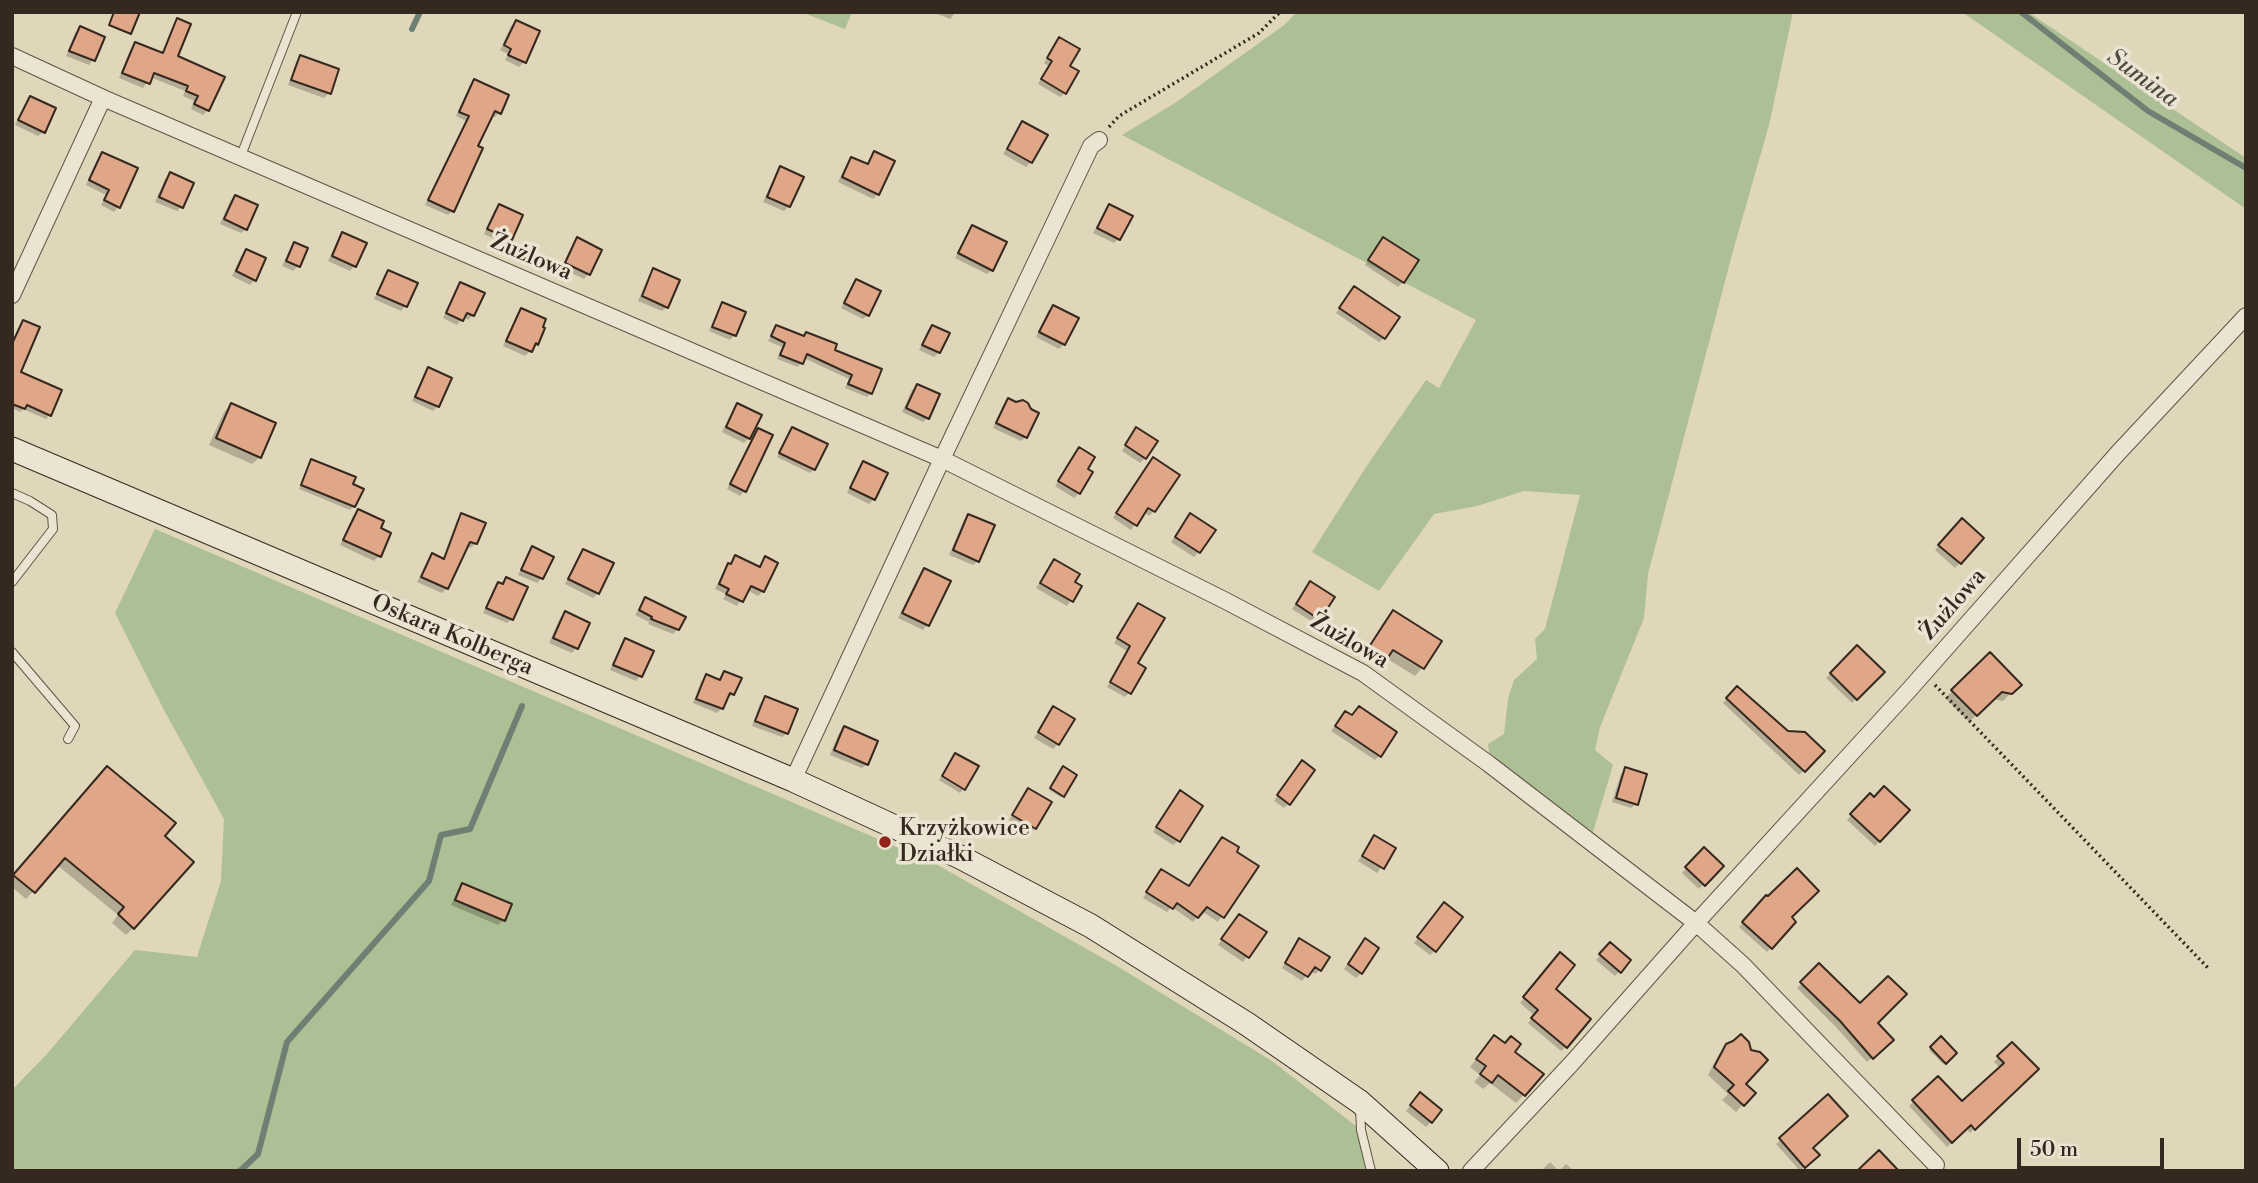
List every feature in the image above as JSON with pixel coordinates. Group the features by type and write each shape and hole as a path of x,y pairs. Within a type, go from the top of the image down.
{"main road":[{"name":"Oskara Kolberga","path":"12,449 793,780 960,857 1091,926 1247,1024 1360,1102 1437,1171"}],"street":[{"name":"Żużlowa","path":"12,57 240,158 942,459 1226,601 1363,673 1489,764 1696,923 1743,965 1936,1165"},
{"path":"12,295 103,98"},
{"path":"793,780 1091,146 1099,140"},
{"name":"Żużlowa","path":"1471,1171 1924,674 2118,453 2246,316"}],"lane":[{"path":"240,158 297,12"},
{"path":"12,493 52,515 53,529 12,582"},
{"path":"12,652 75,726 68,739"},
{"path":"1360,1102 1362,1130 1371,1171"}],"path":[{"path":"1099,140 1119,116 1259,33 1280,12"},
{"path":"1924,674 2208,968"}],"green space":[{"path":"801,12 852,12 845,29"},
{"path":"1297,12 1793,12 1769,125 1648,574 1644,618 1600,727 1595,750 1613,765 1593,832 1490,759 1488,744 1504,734 1508,699 1514,680 1537,659 1535,639 1545,629 1580,495 1524,491 1477,506 1434,514 1379,591 1312,552 1426,380 1439,388 1476,320 1122,135 1175,103 1283,26"},
{"path":"1962,12 2028,12 2246,158 2246,209"},
{"path":"155,529 934,863 1117,966 1272,1061 1361,1130 1371,1171 12,1171 12,1090 47,1054 135,950 197,957 221,881 224,819 115,613"}],"building":[{"path":"114,12 140,12 131,34 109,25"},
{"path":"177,18 191,24 178,56 225,77 209,111 194,104 198,96 186,91 188,86 154,73 150,84 122,73 135,42 163,53"},
{"path":"516,20 540,31 526,63 508,55 511,49 504,45"},
{"path":"80,26 105,37 95,61 69,51"},
{"path":"1059,37 1080,49 1070,66 1079,71 1066,94 1041,79 1052,61 1047,58"},
{"path":"300,55 339,69 331,94 291,80"},
{"path":"474,79 509,95 501,114 495,111 478,146 483,148 454,212 428,200 469,116 459,112"},
{"path":"30,96 56,108 45,133 18,120"},
{"path":"1022,121 1048,135 1032,163 1007,149"},
{"path":"874,151 895,161 879,195 842,177 851,157 868,164"},
{"path":"102,152 138,168 120,208 104,200 109,190 89,180"},
{"path":"780,166 804,177 790,207 767,197"},
{"path":"170,172 194,183 183,208 159,197"},
{"path":"235,195 258,205 247,230 224,219"},
{"path":"499,204 523,215 512,240 487,229"},
{"path":"1109,204 1133,216 1120,240 1097,228"},
{"path":"972,225 1007,242 993,271 958,253"},
{"path":"342,232 367,243 356,267 332,256"},
{"path":"577,237 602,250 590,275 565,263"},
{"path":"1383,237 1419,260 1404,283 1368,260"},
{"path":"294,242 308,248 300,267 286,261"},
{"path":"246,249 266,258 256,281 236,271"},
{"path":"653,268 680,280 668,308 642,296"},
{"path":"388,270 418,283 407,307 377,294"},
{"path":"856,279 881,291 869,316 844,303"},
{"path":"460,282 485,293 474,316 467,313 463,321 446,313"},
{"path":"1354,286 1400,317 1385,339 1339,308"},
{"path":"722,302 746,312 736,336 712,327"},
{"path":"1053,305 1079,318 1065,345 1039,332"},
{"path":"521,308 546,319 538,345 536,343 532,352 506,341"},
{"path":"23,320 40,327 21,372 62,390 51,416 27,405 25,409 12,404 12,344"},
{"path":"776,325 804,336 806,332 837,344 835,350 882,369 872,394 848,384 852,375 807,354 803,364 780,355 785,343 771,336"},
{"path":"932,325 950,333 940,353 922,345"},
{"path":"428,367 452,378 439,407 415,397"},
{"path":"917,384 940,394 929,419 906,408"},
{"path":"1008,398 1016,402 1023,400 1039,413 1027,438 996,423"},
{"path":"231,403 276,423 261,458 216,438"},
{"path":"737,403 762,415 750,439 726,427"},
{"path":"792,427 828,444 815,470 779,453"},
{"path":"1136,427 1158,441 1146,459 1125,445"},
{"path":"758,428 773,435 746,492 730,484"},
{"path":"1079,447 1095,457 1088,469 1093,472 1080,494 1058,481"},
{"path":"1153,457 1180,475 1155,512 1148,508 1137,526 1116,513"},
{"path":"311,459 356,477 353,484 364,489 355,507 301,485"},
{"path":"863,461 888,473 875,500 850,488"},
{"path":"358,509 384,521 381,528 391,533 381,557 343,540"},
{"path":"461,513 486,523 477,544 470,542 448,589 421,577 432,553 444,559"},
{"path":"1190,513 1216,530 1200,553 1175,537"},
{"path":"968,514 995,525 979,562 953,550"},
{"path":"1962,518 1984,538 1961,564 1938,545"},
{"path":"532,546 554,557 543,579 521,570"},
{"path":"583,549 614,563 599,594 568,579"},
{"path":"735,555 760,567 765,556 778,563 764,592 751,586 743,602 726,594 729,589 719,584 728,563 731,564"},
{"path":"1054,559 1080,574 1075,582 1082,586 1073,602 1040,583"},
{"path":"924,568 951,581 929,626 902,613"},
{"path":"506,577 528,587 513,620 486,608 498,582 503,584"},
{"path":"1310,581 1335,597 1320,620 1296,604"},
{"path":"645,597 686,617 679,630 651,619 652,617 639,610"},
{"path":"1138,603 1165,618 1138,663 1146,668 1131,694 1110,682 1130,646 1117,638"},
{"path":"1393,610 1442,641 1424,669 1393,650 1387,659 1369,647"},
{"path":"565,611 590,623 578,649 553,638"},
{"path":"625,638 654,651 642,677 613,665"},
{"path":"1857,645 1885,672 1857,700 1830,673"},
{"path":"1990,652 2022,685 2012,694 2002,692 1977,716 1951,690"},
{"path":"724,671 742,678 734,695 730,693 723,709 696,699 706,674 720,680"},
{"path":"1737,686 1788,731 1805,732 1825,751 1805,772 1726,698"},
{"path":"765,696 798,709 788,734 755,721"},
{"path":"1053,706 1075,719 1059,745 1038,732"},
{"path":"1359,706 1397,732 1381,757 1335,726 1345,711 1352,715"},
{"path":"844,726 878,741 868,765 834,750"},
{"path":"955,753 979,766 965,790 942,776"},
{"path":"1302,760 1315,770 1290,805 1277,795"},
{"path":"107,766 176,823 165,836 194,862 134,929 118,914 124,907 65,858 35,893 13,875"},
{"path":"1063,766 1077,775 1064,797 1050,788"},
{"path":"1625,767 1647,774 1638,805 1616,798"},
{"path":"1884,786 1910,810 1880,842 1850,814 1870,793 1874,797"},
{"path":"1028,788 1052,802 1036,829 1012,815"},
{"path":"1180,790 1203,806 1180,842 1156,827"},
{"path":"1374,835 1396,848 1384,869 1362,856"},
{"path":"1222,837 1239,847 1237,852 1259,866 1224,918 1207,907 1198,918 1177,903 1173,909 1146,892 1161,869 1189,886"},
{"path":"1704,847 1724,866 1705,886 1685,867"},
{"path":"1797,868 1819,891 1792,917 1796,922 1772,949 1742,922 1766,895"},
{"path":"462,883 512,904 505,921 455,900"},
{"path":"1444,902 1463,917 1436,952 1417,937"},
{"path":"1239,914 1267,932 1249,958 1221,939"},
{"path":"1299,938 1330,957 1321,971 1315,967 1308,977 1285,963"},
{"path":"1365,938 1379,948 1362,974 1348,964"},
{"path":"1610,942 1631,960 1621,973 1599,954"},
{"path":"1560,952 1575,965 1556,989 1591,1019 1567,1048 1531,1018 1538,1010 1523,997"},
{"path":"1819,963 1860,1003 1888,976 1907,994 1878,1023 1894,1040 1873,1059 1840,1021 1800,982"},
{"path":"1741,1034 1749,1042 1751,1050 1760,1052 1768,1060 1746,1084 1756,1093 1744,1106 1728,1091 1734,1085 1714,1067 1726,1044"},
{"path":"1494,1035 1505,1043 1511,1036 1521,1044 1515,1052 1544,1074 1525,1096 1498,1075 1492,1083 1480,1074 1486,1066 1476,1059"},
{"path":"1941,1036 1957,1053 1946,1064 1930,1047"},
{"path":"2012,1042 2039,1069 1975,1130 1971,1125 1952,1143 1912,1100 1938,1076 1962,1101 2004,1063 1997,1056"},
{"path":"1420,1092 1442,1110 1432,1123 1410,1105"},
{"path":"1828,1094 1848,1116 1813,1148 1820,1155 1805,1168 1779,1138"},
{"path":"1879,1150 1899,1171 1857,1171"}],"waterway":[{"path":"412,29 420,12"},
{"name":"Sumina","path":"2021,12 2148,111 2246,168"},
{"path":"240,1171 258,1154 287,1042 429,881 441,835 470,829 522,706"}],"place":[{"name":"Krzyżkowice Działki","path":"885,842"}]}
